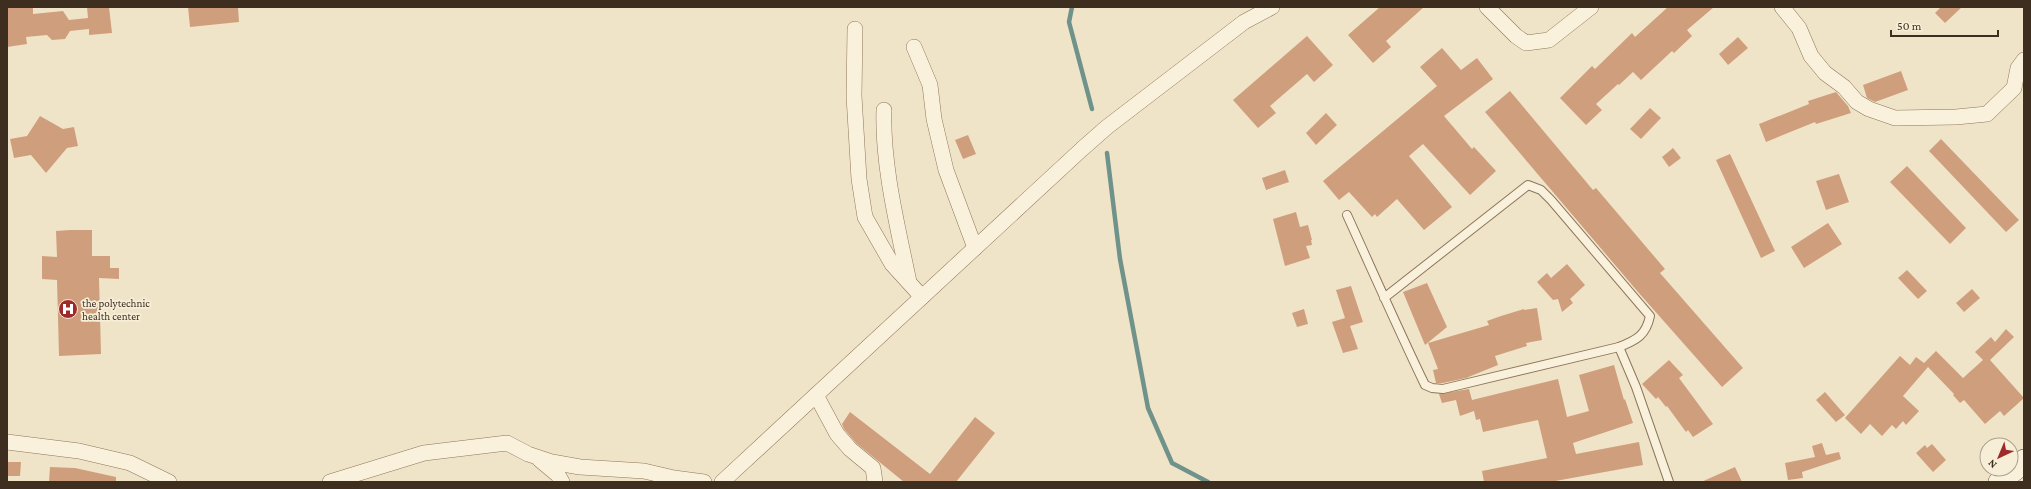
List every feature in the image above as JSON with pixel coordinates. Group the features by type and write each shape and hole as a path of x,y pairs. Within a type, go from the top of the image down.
{"main road":[{"path":"1999,482 2015,470 2024,460"}],"street":[{"path":"722,482 1107,127 1244,22 1272,7"},
{"path":"1487,7 1516,36 1526,43 1549,40 1591,7"},
{"path":"1782,7 1799,28 1811,56 1825,73 1844,87 1857,102 1869,109 1894,118 1987,114 2014,88 2018,68 2024,60"},
{"path":"855,29 854,96 859,179 865,217 892,264 922,297"},
{"path":"914,48 930,85 934,119 946,170 975,248"},
{"path":"884,110 883,126 892,194 909,283"},
{"path":"816,395 837,434 850,449 873,468 875,482"},
{"path":"7,442 79,451 130,463 169,482"},
{"path":"330,482 424,453 483,444 507,443 536,456 580,467 644,471 674,478 704,482"},
{"path":"536,456 558,475 562,482"}],"lane":[{"path":"1347,215 1384,298 1425,385 1432,388 1443,389 1620,347 1634,340 1648,328 1650,316 1551,200 1541,190 1528,185 1384,298"},
{"path":"1620,347 1636,387 1669,482"}],"building":[{"path":"7,7 33,7 33,14 63,11 69,20 88,18 87,7 109,7 112,33 89,35 89,29 70,31 65,39 52,40 47,35 26,37 27,44 7,47"},
{"path":"188,7 238,7 239,22 190,27"},
{"path":"1380,7 1424,7 1386,41 1391,47 1373,63 1348,35"},
{"path":"1668,7 1714,7 1687,30 1692,36 1674,53 1672,51 1641,80 1633,72 1596,104 1602,110 1586,125 1560,98 1592,66 1595,69 1632,33 1635,37"},
{"path":"1941,7 1962,7 1945,23 1935,13"},
{"path":"1307,36 1333,65 1314,82 1307,74 1270,106 1276,113 1258,128 1233,100"},
{"path":"1738,37 1748,48 1728,65 1719,54"},
{"path":"1442,48 1461,70 1477,58 1493,79 1444,116 1472,149 1474,147 1496,171 1470,195 1423,144 1409,156 1452,207 1424,230 1397,199 1377,217 1375,214 1372,217 1349,192 1339,200 1323,181 1437,86 1420,67"},
{"path":"1901,71 1908,90 1875,102 1867,98 1863,85"},
{"path":"1510,91 1593,190 1596,188 1665,269 1660,273 1743,368 1722,387 1638,292 1485,112"},
{"path":"1836,92 1848,106 1851,113 1816,124 1815,122 1766,142 1759,124 1809,104 1808,101"},
{"path":"1650,108 1661,118 1641,139 1630,129"},
{"path":"1326,113 1337,125 1316,145 1306,133"},
{"path":"40,116 63,129 74,127 78,146 67,148 46,173 31,155 14,158 10,139 27,136"},
{"path":"968,135 976,154 963,159 955,140"},
{"path":"1941,139 2019,220 2006,232 1929,151"},
{"path":"1673,148 1681,158 1669,167 1662,157"},
{"path":"1730,154 1775,251 1761,258 1716,160"},
{"path":"1907,166 1966,228 1950,244 1890,182"},
{"path":"1285,170 1289,182 1266,190 1262,178"},
{"path":"1839,174 1849,202 1826,210 1816,181"},
{"path":"1296,212 1300,227 1308,225 1312,245 1306,246 1310,258 1285,266 1273,219"},
{"path":"1828,223 1842,244 1804,268 1791,247"},
{"path":"92,230 92,256 110,256 110,268 119,268 119,279 99,278 101,354 59,356 57,280 42,279 42,256 57,257 56,231"},
{"path":"1567,264 1585,285 1570,299 1573,303 1562,312 1558,299 1553,300 1537,282 1547,273 1551,278"},
{"path":"1907,270 1927,291 1918,299 1898,278"},
{"path":"1427,283 1447,327 1425,345 1403,292"},
{"path":"1351,286 1363,322 1350,326 1358,349 1343,353 1332,322 1345,318 1336,290"},
{"path":"1972,289 1980,298 1964,312 1956,303"},
{"path":"1537,308 1542,340 1526,343 1527,346 1495,356 1498,365 1466,378 1436,383 1433,370 1438,369 1428,343 1489,325 1487,321 1501,316 1524,309"},
{"path":"1304,309 1308,324 1297,327 1292,313"},
{"path":"2006,329 2014,337 1990,360 2024,398 2004,416 2000,411 1985,424 1964,400 1960,403 1953,395 1954,394 1928,367 1903,396 1919,411 1906,425 1903,421 1896,429 1892,425 1882,436 1870,424 1861,434 1845,418 1900,356 1910,365 1916,357 1924,363 1936,351 1963,378 1983,360 1975,352 1991,337 1995,342"},
{"path":"1669,360 1683,375 1679,378 1713,424 1693,437 1688,430 1686,432 1667,406 1666,407 1658,397 1656,399 1642,384"},
{"path":"1614,365 1624,400 1625,399 1633,423 1573,443 1576,454 1639,442 1643,465 1550,482 1484,482 1482,471 1547,458 1538,420 1483,432 1480,419 1476,420 1474,411 1460,416 1456,400 1442,403 1439,394 1469,389 1472,400 1558,379 1567,417 1589,411 1579,375"},
{"path":"1825,392 1845,415 1836,422 1816,400"},
{"path":"850,412 930,474 975,417 995,433 956,482 904,482 856,443 844,429 842,424"},
{"path":"1822,443 1826,455 1839,452 1841,459 1802,472 1803,478 1788,480 1785,463 1815,457 1812,446"},
{"path":"1932,444 1946,460 1933,472 1916,453 1925,445 1927,448"},
{"path":"8,462 21,462 20,476 8,476"},
{"path":"50,467 75,468 116,477 116,482 49,482"},
{"path":"1735,467 1742,482 1701,482"}],"waterway":[{"path":"1072,7 1069,22 1092,109"},
{"path":"1107,153 1120,259 1148,408 1172,463 1208,482"}],"place":[{"name":"the polytechnic health center","path":"68,309"}]}
